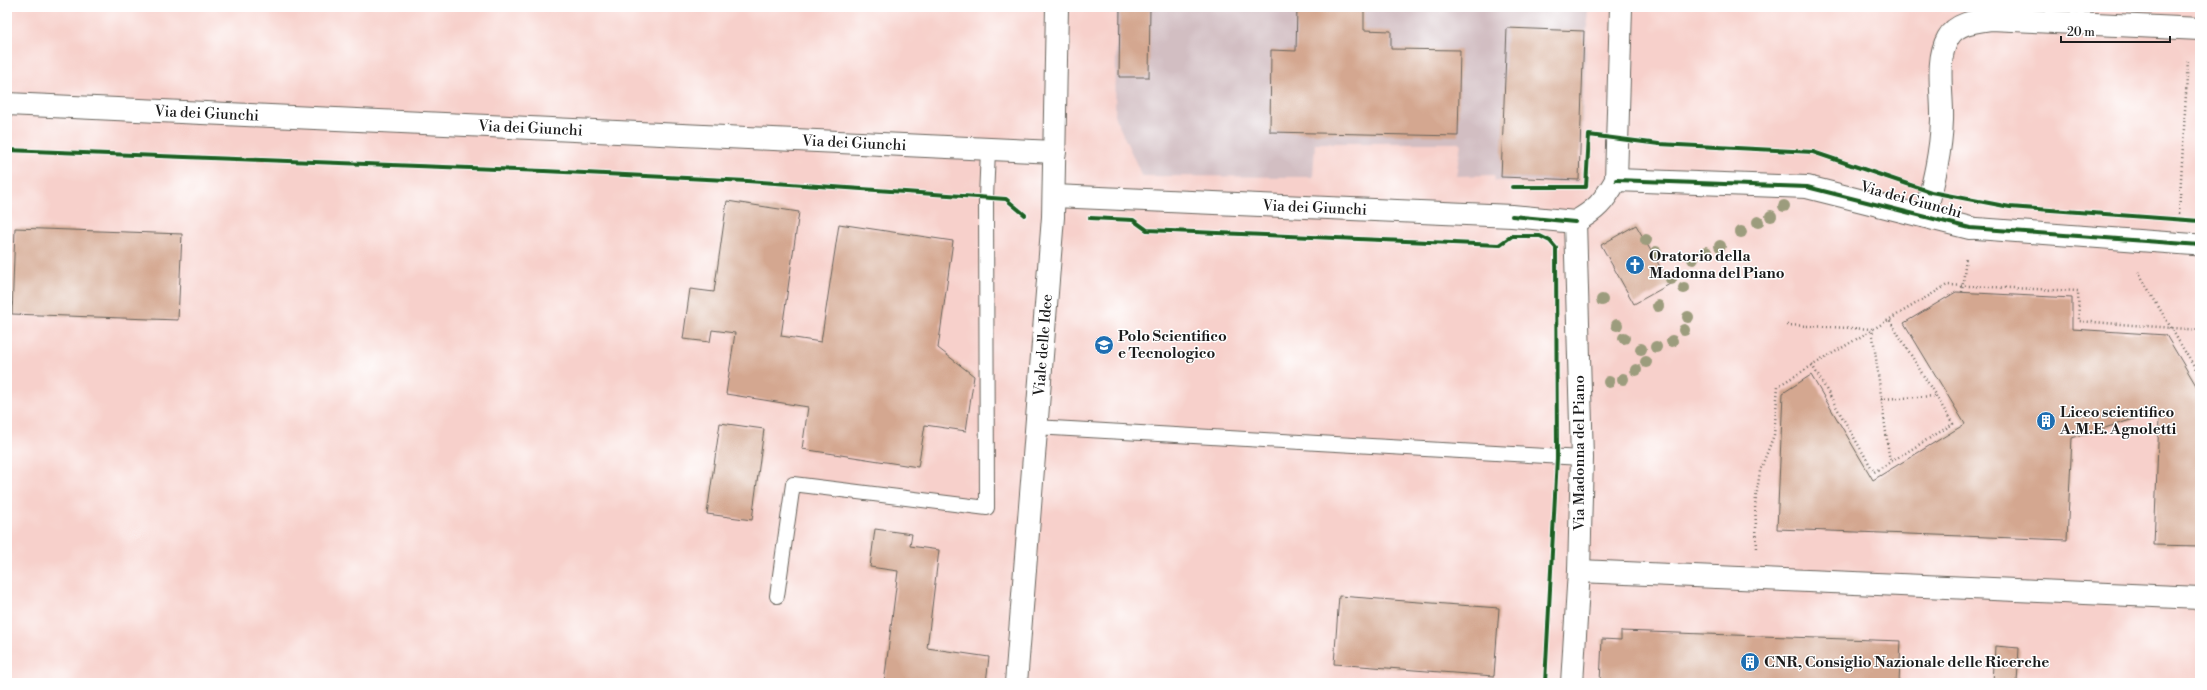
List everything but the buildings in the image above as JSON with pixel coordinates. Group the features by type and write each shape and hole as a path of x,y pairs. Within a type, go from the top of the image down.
{"street":[{"name":"Viale delle Idee","path":"1016,683 1054,196 1057,7"},
{"path":"1574,222 1595,210 1605,200 1619,180 1621,7"},
{"path":"1925,216 1938,161 1942,120 1942,57 1948,37 1967,23 1991,19 2195,29"},
{"name":"Via dei Giunchi","path":"7,104 1055,152"},
{"name":"Via dei Giunchi","path":"1619,180 1807,187 1970,228 2200,245"},
{"name":"Via dei Giunchi","path":"1054,196 1512,216 1574,222"},
{"name":"Via Madonna del Piano","path":"1572,683 1579,571 1582,458 1574,222"},
{"path":"1579,571 2200,598"}],"lane":[{"path":"777,596 793,484 987,508 986,198 988,150"},
{"path":"1035,427 1582,458"}],"path":[{"path":"2171,218 2179,218 2195,29"},
{"path":"2118,238 2200,377"},
{"path":"1759,579 1755,505 1760,471 1774,435 1778,386 1947,285 2078,291 2079,321 2200,330"},
{"path":"1812,365 1874,472 1953,424 1889,319"},
{"path":"1787,325 1872,329"},
{"path":"1872,329 1890,462"},
{"path":"1881,399 1936,396"}],"shaded area":[{"name":"Polo Scientifico e Tecnologico","path":"7,7 2200,7 2200,683 7,683"},
{"path":"1117,7 1588,7 1579,182 1495,181 1494,175 1456,176 1461,143 1315,143 1313,177 1142,176 1115,117"}],"cycle path":[{"path":"1512,187 1586,187 1589,135 1659,144 1813,152 1931,192 2010,207 2200,221"},
{"path":"7,150 544,171 747,181 1006,199 1025,215"},
{"path":"1616,180 1807,187 1970,228 2200,245"},
{"path":"1512,216 1575,222"},
{"path":"1090,218 1133,220 1147,230 1499,245 1512,236 1540,236 1550,241 1556,248 1557,458 1545,683"}],"place":[{"name":"Oratorio della Madonna del Piano","path":"1635,265"},
{"name":"Polo Scientifico e Tecnologico","path":"1104,345"},
{"name":"Liceo scientifico A.M.E. Agnoletti","path":"2046,421"},
{"name":"CNR, Consiglio Nazionale delle Ricerche","path":"1750,662"}]}
